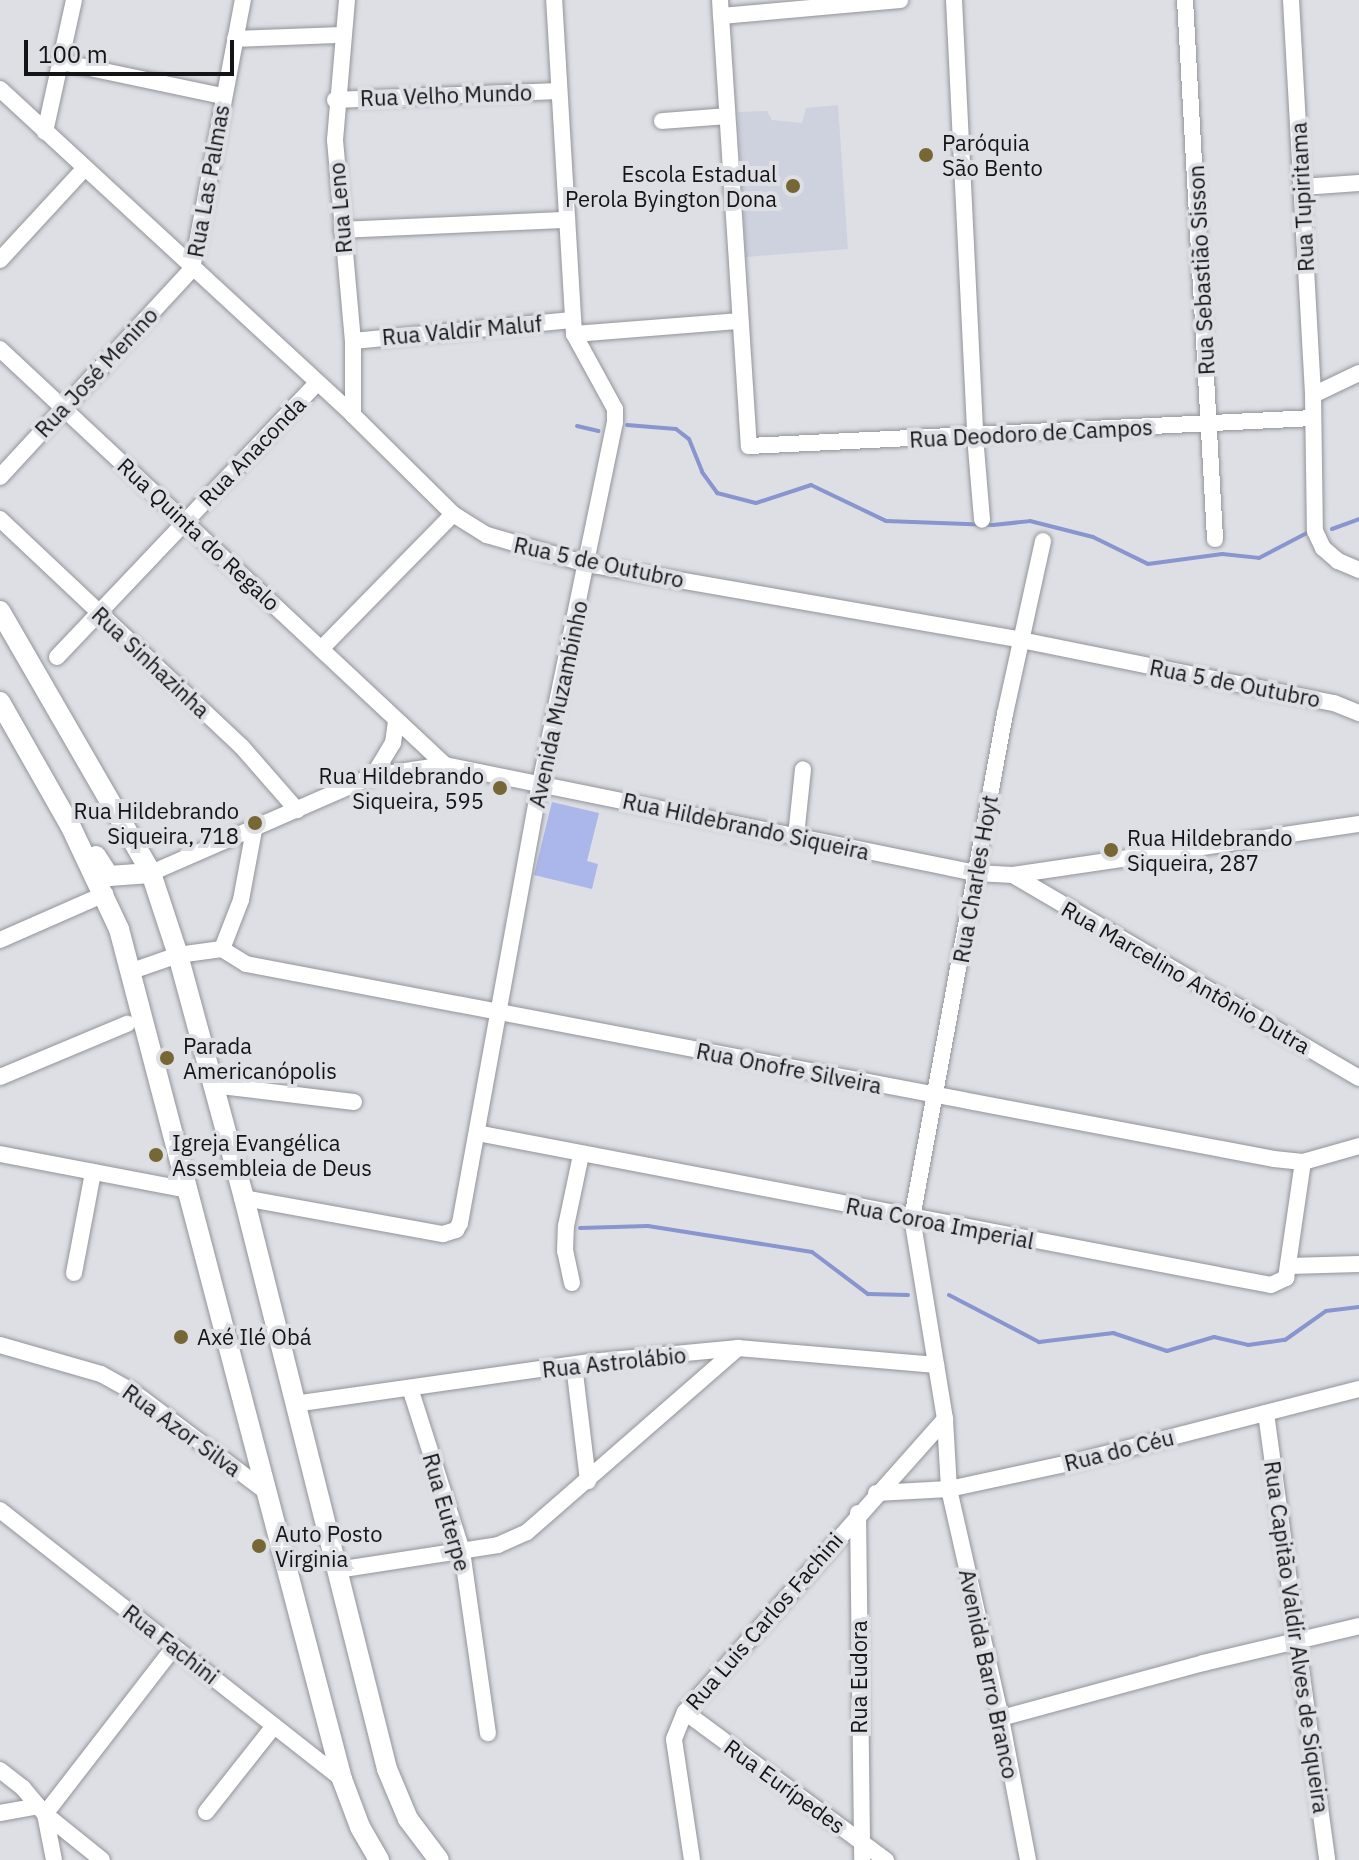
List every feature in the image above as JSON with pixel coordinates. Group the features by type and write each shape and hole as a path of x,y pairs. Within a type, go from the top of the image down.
{"main road":[{"path":"0,611 151,873 178,955 244,1198 387,1769 408,1819 439,1860"},
{"path":"0,702 105,894 132,971 342,1779 374,1858"},
{"path":"70,825 84,838 109,876 151,873"}],"street":[{"path":"45,132 74,0"},
{"name":"Rua Las Palmas","path":"192,269 243,0"},
{"name":"Rua Leno","path":"347,0 335,100 342,230 353,341 353,415"},
{"name":"Avenida Muzambinho","path":"244,1198 443,1234 456,1230 460,1223 540,784 587,564 615,409 573,327 554,0"},
{"path":"740,321 720,8 900,0"},
{"path":"954,0 975,436 982,520"},
{"name":"Rua Sebastião Sisson","path":"1185,0 1215,539"},
{"name":"Rua Tupiritama","path":"1291,0 1313,395 1315,531 1323,548 1338,561 1359,570"},
{"path":"235,39 341,35"},
{"path":"61,62 223,96"},
{"name":"Rua 5 de Outubro","path":"0,89 353,415 453,514 487,535 587,564 1021,640 1334,703 1359,713"},
{"name":"Rua Velho Mundo","path":"335,100 557,91"},
{"path":"662,121 727,116"},
{"path":"0,260 85,168"},
{"path":"1302,187 1359,183"},
{"path":"342,230 566,220"},
{"name":"Rua José Menino","path":"0,477 192,269"},
{"name":"Rua Deodoro de Campos","path":"740,321 749,446 1313,418"},
{"name":"Rua Valdir Maluf","path":"353,341 573,327 740,321"},
{"name":"Rua Quinta do Regalo","path":"0,349 445,765"},
{"path":"1313,395 1359,373"},
{"name":"Rua Anaconda","path":"57,657 316,384"},
{"path":"321,649 453,514"},
{"name":"Rua Sinhazinha","path":"0,519 242,747 297,810"},
{"name":"Rua Charles Hoyt","path":"912,1218 1021,640 1043,541"},
{"path":"373,776 393,743 396,721"},
{"name":"Rua Hildebrando Siqueira","path":"151,873 373,776 445,765 976,873 1013,875 1359,824"},
{"path":"796,836 803,769"},
{"path":"132,971 178,955 222,949 234,928 254,830"},
{"path":"220,844 235,853 246,872"},
{"name":"Rua Marcelino Antônio Dutra","path":"1013,875 1359,1078"},
{"path":"0,940 105,894"},
{"name":"Rua Onofre Silveira","path":"222,949 246,964 936,1096 1303,1162 1359,1146"},
{"path":"0,1077 127,1024"},
{"path":"213,1085 354,1102"},
{"name":"Rua Coroa Imperial","path":"477,1133 1271,1285 1283,1282 1289,1266"},
{"path":"0,1154 188,1190"},
{"path":"572,1283 565,1251 566,1226 581,1155"},
{"path":"1303,1162 1289,1266 1359,1264"},
{"path":"74,1273 93,1172"},
{"path":"912,1218 945,1419"},
{"name":"Rua Azor Silva","path":"0,1345 101,1374 132,1391 268,1493"},
{"path":"337,1570 498,1545 527,1532 738,1348"},
{"name":"Rua Astrolábio","path":"294,1404 574,1365 738,1348 936,1365"},
{"path":"574,1365 588,1481"},
{"name":"Rua Euterpe","path":"410,1388 462,1551 488,1733"},
{"name":"Rua do Céu","path":"876,1493 949,1489 1078,1461 1359,1389"},
{"name":"Rua Capitão Valdir Alves de Siqueira","path":"1266,1413 1327,1860"},
{"name":"Avenida Barro Branco","path":"945,1419 949,1489 1001,1718 1028,1860"},
{"name":"Rua Luis Carlos Fachini","path":"692,1860 674,1739 685,1712 858,1513 945,1419"},
{"name":"Rua Fachini","path":"0,1510 342,1779"},
{"name":"Rua Eudora","path":"858,1513 862,1860"},
{"path":"1001,1718 1359,1626"},
{"path":"0,1813 42,1810 174,1647"},
{"name":"Rua Eurípedes","path":"685,1712 886,1860"},
{"path":"206,1812 274,1726"},
{"path":"0,1770 14,1779 42,1810 102,1860"},
{"path":"42,1810 54,1860"}],"shaded area":[{"name":"Escola Estadual Perola Byington Dona","path":"838,105 848,249 746,257 738,112 767,111 772,120 802,123 806,108"},
{"path":"552,802 599,813 587,861 598,864 592,889 534,875"}],"waterway":[{"path":"627,425 676,429 689,439 702,472 717,493 756,503 811,485 886,521 993,525 1030,521 1093,537 1148,564 1222,554 1259,558 1307,533"},
{"path":"577,426 598,431"},
{"path":"1332,529 1359,519"},
{"path":"580,1228 648,1226 812,1252 868,1294 908,1295"},
{"path":"949,1295 1039,1342 1113,1333 1167,1351 1214,1337 1248,1345 1285,1340 1326,1311 1359,1307"}],"place":[{"name":"Paróquia São Bento","path":"926,155"},
{"name":"Escola Estadual Perola Byington Dona","path":"793,186"},
{"name":"Rua Hildebrando Siqueira, 595","path":"500,788"},
{"name":"Rua Hildebrando Siqueira, 718","path":"255,823"},
{"name":"Rua Hildebrando Siqueira, 287","path":"1111,850"},
{"name":"Parada Americanópolis","path":"167,1058"},
{"name":"Igreja Evangélica Assembleia de Deus","path":"156,1155"},
{"name":"Axé Ilé Obá","path":"181,1337"},
{"name":"Auto Posto Virginia","path":"259,1546"}]}
